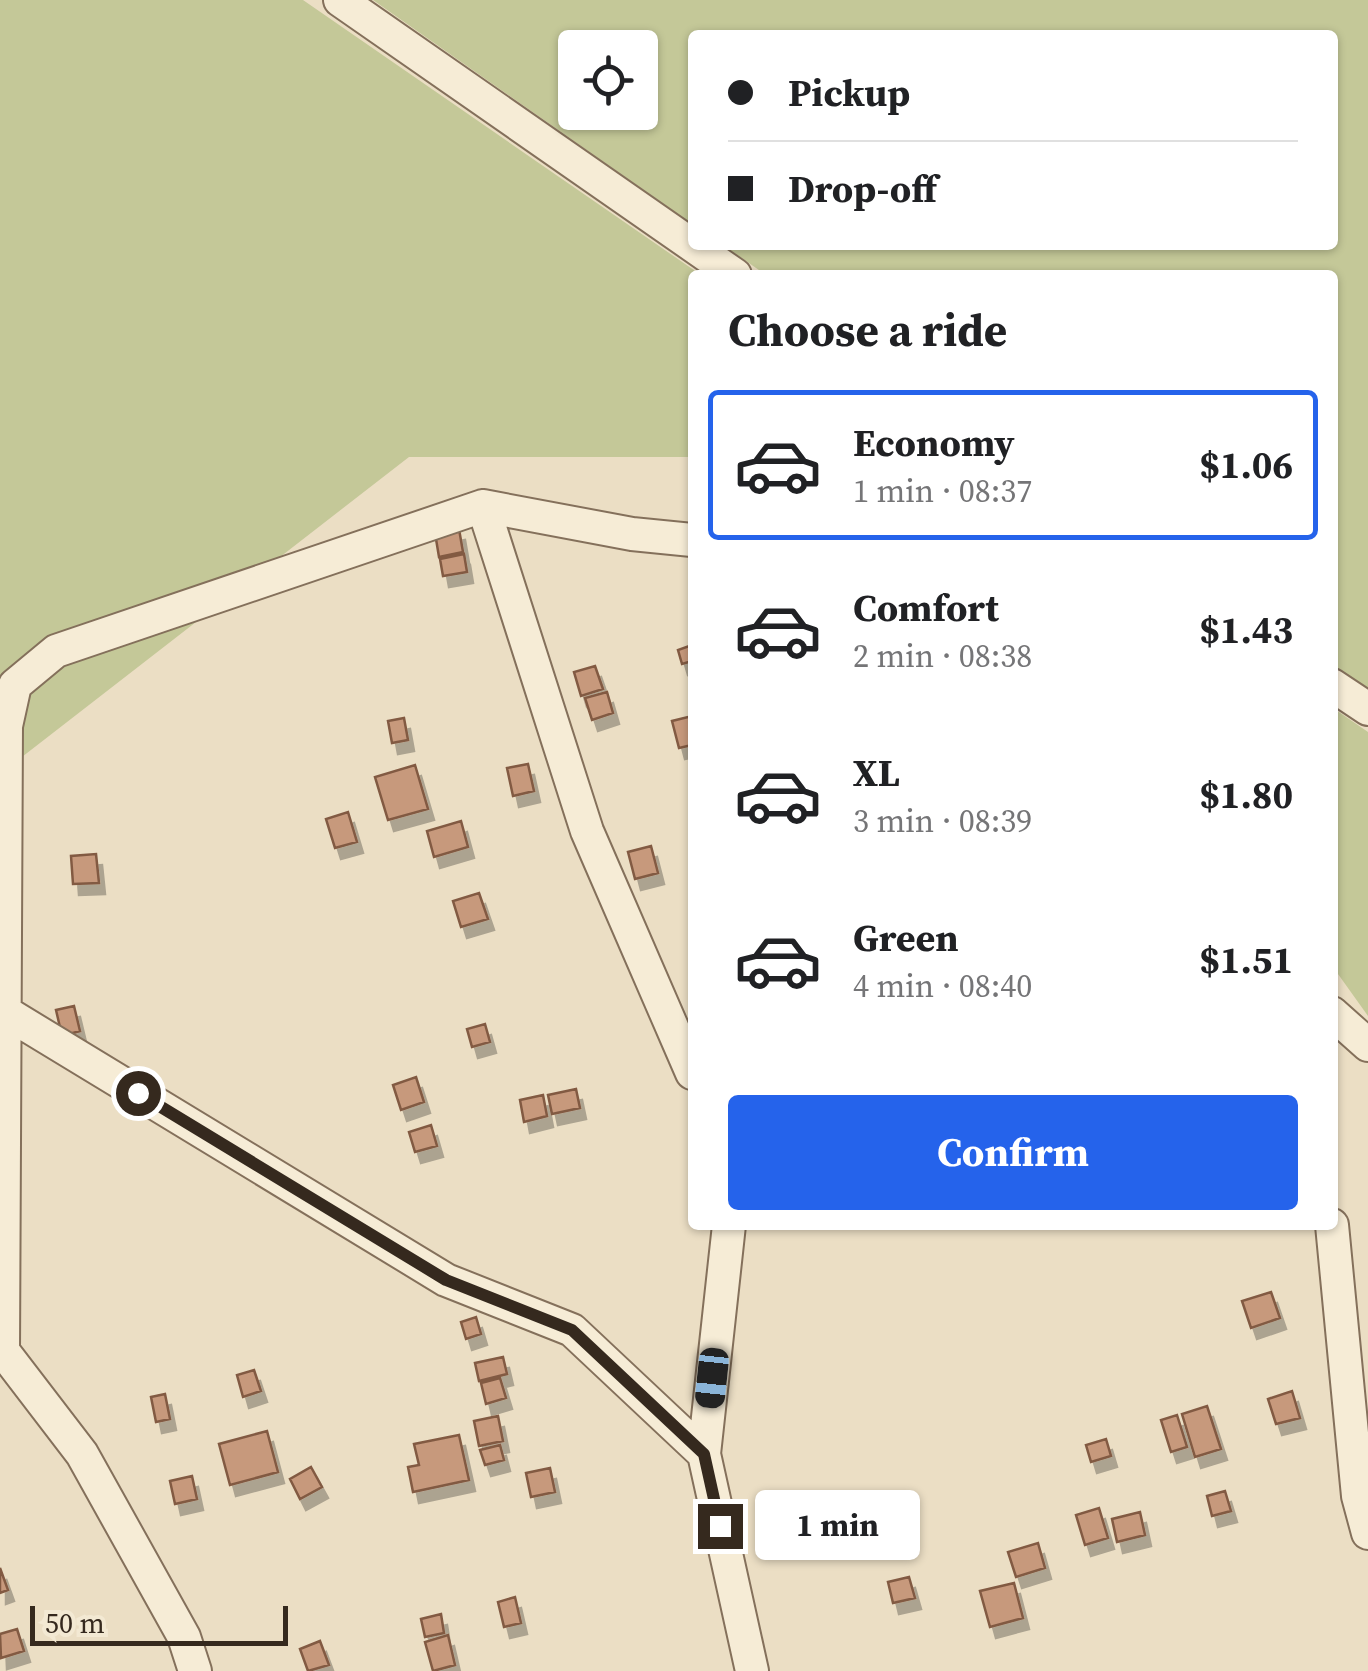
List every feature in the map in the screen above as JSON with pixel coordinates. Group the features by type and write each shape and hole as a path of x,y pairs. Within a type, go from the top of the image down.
{"street":[{"path":"340,0 688,242"},
{"path":"700,250 729,270"},
{"path":"482,506 587,831 688,1063"},
{"path":"195,1671 184,1637 82,1454 2,1349 1,1010 6,726 15,685 56,651 482,506 632,534 688,540"},
{"path":"1338,689 1368,709"},
{"path":"1,1010 446,1280 572,1330 704,1454"},
{"path":"1338,1018 1368,1045"},
{"path":"728,1230 704,1454 752,1671"},
{"path":"1332,1230 1358,1496 1368,1532"},
{"path":"173,1671 184,1637"}],"green space":[{"path":"0,0 303,0 694,270 688,270 688,457 409,457 0,774"},
{"path":"373,0 1368,0 1368,692 1338,671 1338,270 759,270 730,250 1338,250 1338,30 688,30 688,221 558,130 658,130 658,30 558,30 558,130"},
{"path":"1338,711 1368,732 1368,1016 1338,974"}],"building":[{"path":"459,529 463,552 439,557 435,533"},
{"path":"464,554 467,572 443,576 440,559"},
{"path":"688,646 688,662 682,664 678,650"},
{"path":"595,666 603,689 581,696 574,672"},
{"path":"607,692 613,713 592,720 585,698"},
{"path":"688,717 688,746 679,748 672,721"},
{"path":"404,718 408,740 392,743 388,721"},
{"path":"528,764 534,791 513,796 507,768"},
{"path":"415,765 428,809 388,820 375,777"},
{"path":"348,812 357,842 335,848 326,819"},
{"path":"461,821 468,847 434,857 427,831"},
{"path":"651,846 658,873 635,879 628,852"},
{"path":"96,854 99,883 73,884 71,856"},
{"path":"479,893 488,919 461,927 453,901"},
{"path":"74,1006 80,1031 62,1036 56,1010"},
{"path":"485,1024 490,1042 472,1047 467,1029"},
{"path":"416,1077 424,1102 401,1110 393,1085"},
{"path":"576,1089 580,1108 552,1114 548,1095"},
{"path":"543,1095 547,1116 524,1122 520,1100"},
{"path":"431,1125 437,1146 415,1152 409,1132"},
{"path":"1271,1292 1280,1318 1251,1328 1242,1301"},
{"path":"476,1317 481,1334 466,1339 461,1322"},
{"path":"503,1357 507,1374 479,1381 475,1363"},
{"path":"254,1370 261,1391 243,1397 237,1375"},
{"path":"500,1378 506,1398 486,1404 481,1383"},
{"path":"1292,1391 1300,1418 1276,1424 1268,1399"},
{"path":"165,1394 170,1419 156,1422 151,1397"},
{"path":"1207,1406 1221,1449 1195,1457 1182,1414"},
{"path":"1177,1415 1187,1447 1171,1452 1161,1420"},
{"path":"498,1416 503,1441 479,1446 474,1421"},
{"path":"267,1431 278,1472 230,1485 219,1444"},
{"path":"459,1435 469,1480 413,1492 408,1467 419,1465 414,1444"},
{"path":"1106,1439 1111,1456 1091,1462 1086,1445"},
{"path":"500,1445 504,1460 485,1465 480,1450"},
{"path":"311,1467 322,1487 300,1499 290,1479"},
{"path":"550,1468 555,1492 531,1497 526,1473"},
{"path":"192,1476 197,1499 175,1504 170,1481"},
{"path":"1225,1491 1231,1511 1212,1516 1207,1496"},
{"path":"802,1498 806,1519 787,1523 783,1502"},
{"path":"824,1499 831,1522 816,1526 810,1503"},
{"path":"1099,1508 1108,1538 1085,1545 1076,1515"},
{"path":"1140,1512 1145,1535 1117,1542 1112,1519"},
{"path":"1038,1543 1045,1568 1016,1577 1008,1552"},
{"path":"0,1568 8,1590 0,1593"},
{"path":"909,1577 915,1598 893,1603 888,1582"},
{"path":"1014,1583 1023,1618 990,1627 980,1591"},
{"path":"515,1597 521,1623 504,1627 498,1602"},
{"path":"441,1614 444,1633 425,1637 421,1619"},
{"path":"17,1629 24,1651 1,1658 0,1634"},
{"path":"448,1635 455,1665 433,1671 425,1642"},
{"path":"320,1641 329,1665 308,1671 300,1649"}],"route":[{"path":"138,1093 446,1280 572,1330 704,1454 720,1526"}]}
